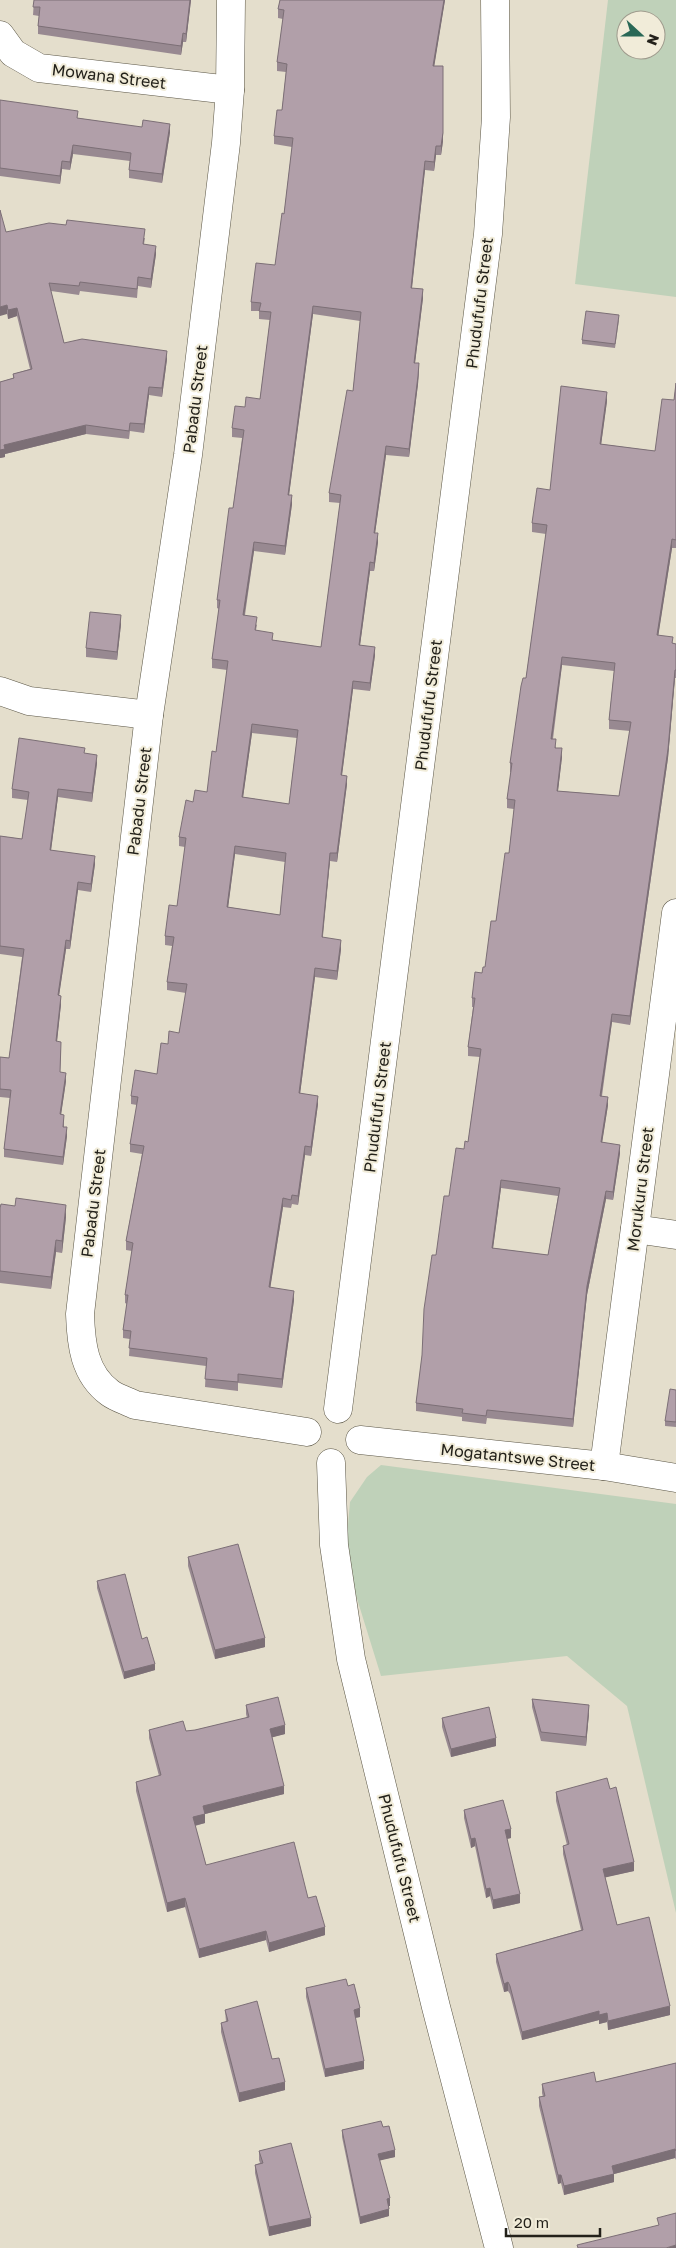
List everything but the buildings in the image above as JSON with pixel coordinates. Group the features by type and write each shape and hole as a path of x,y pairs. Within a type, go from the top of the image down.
{"street":[{"name":"Pabadu Street","path":"231,0 230,90 188,455 149,715 80,1314 82,1348 92,1374 110,1394 135,1405 307,1432"},
{"name":"Phudufufu Street","path":"338,1409 488,234 496,117 496,0"},
{"name":"Mowana Street","path":"0,35 13,54 39,68 230,90"},
{"path":"0,690 29,701 149,715"},
{"name":"Morukuru Street","path":"604,1466 635,1229 670,1004 676,913"},
{"path":"635,1229 676,1235"},
{"path":"338,1409 347,1412 354,1418 359,1426 360,1440 355,1452 348,1458 331,1463 315,1456 307,1440 307,1432 309,1423 321,1411 338,1409"},
{"name":"Mogatantswe Street","path":"360,1440 604,1466 676,1478"},
{"name":"Phudufufu Street","path":"331,1463 334,1545 351,1659 436,2007 498,2248"}],"green space":[{"path":"608,0 676,0 676,297 575,284"},
{"path":"381,1465 676,1504 676,1913 627,1706 567,1656 381,1676 345,1560 350,1502 367,1477"}]}
